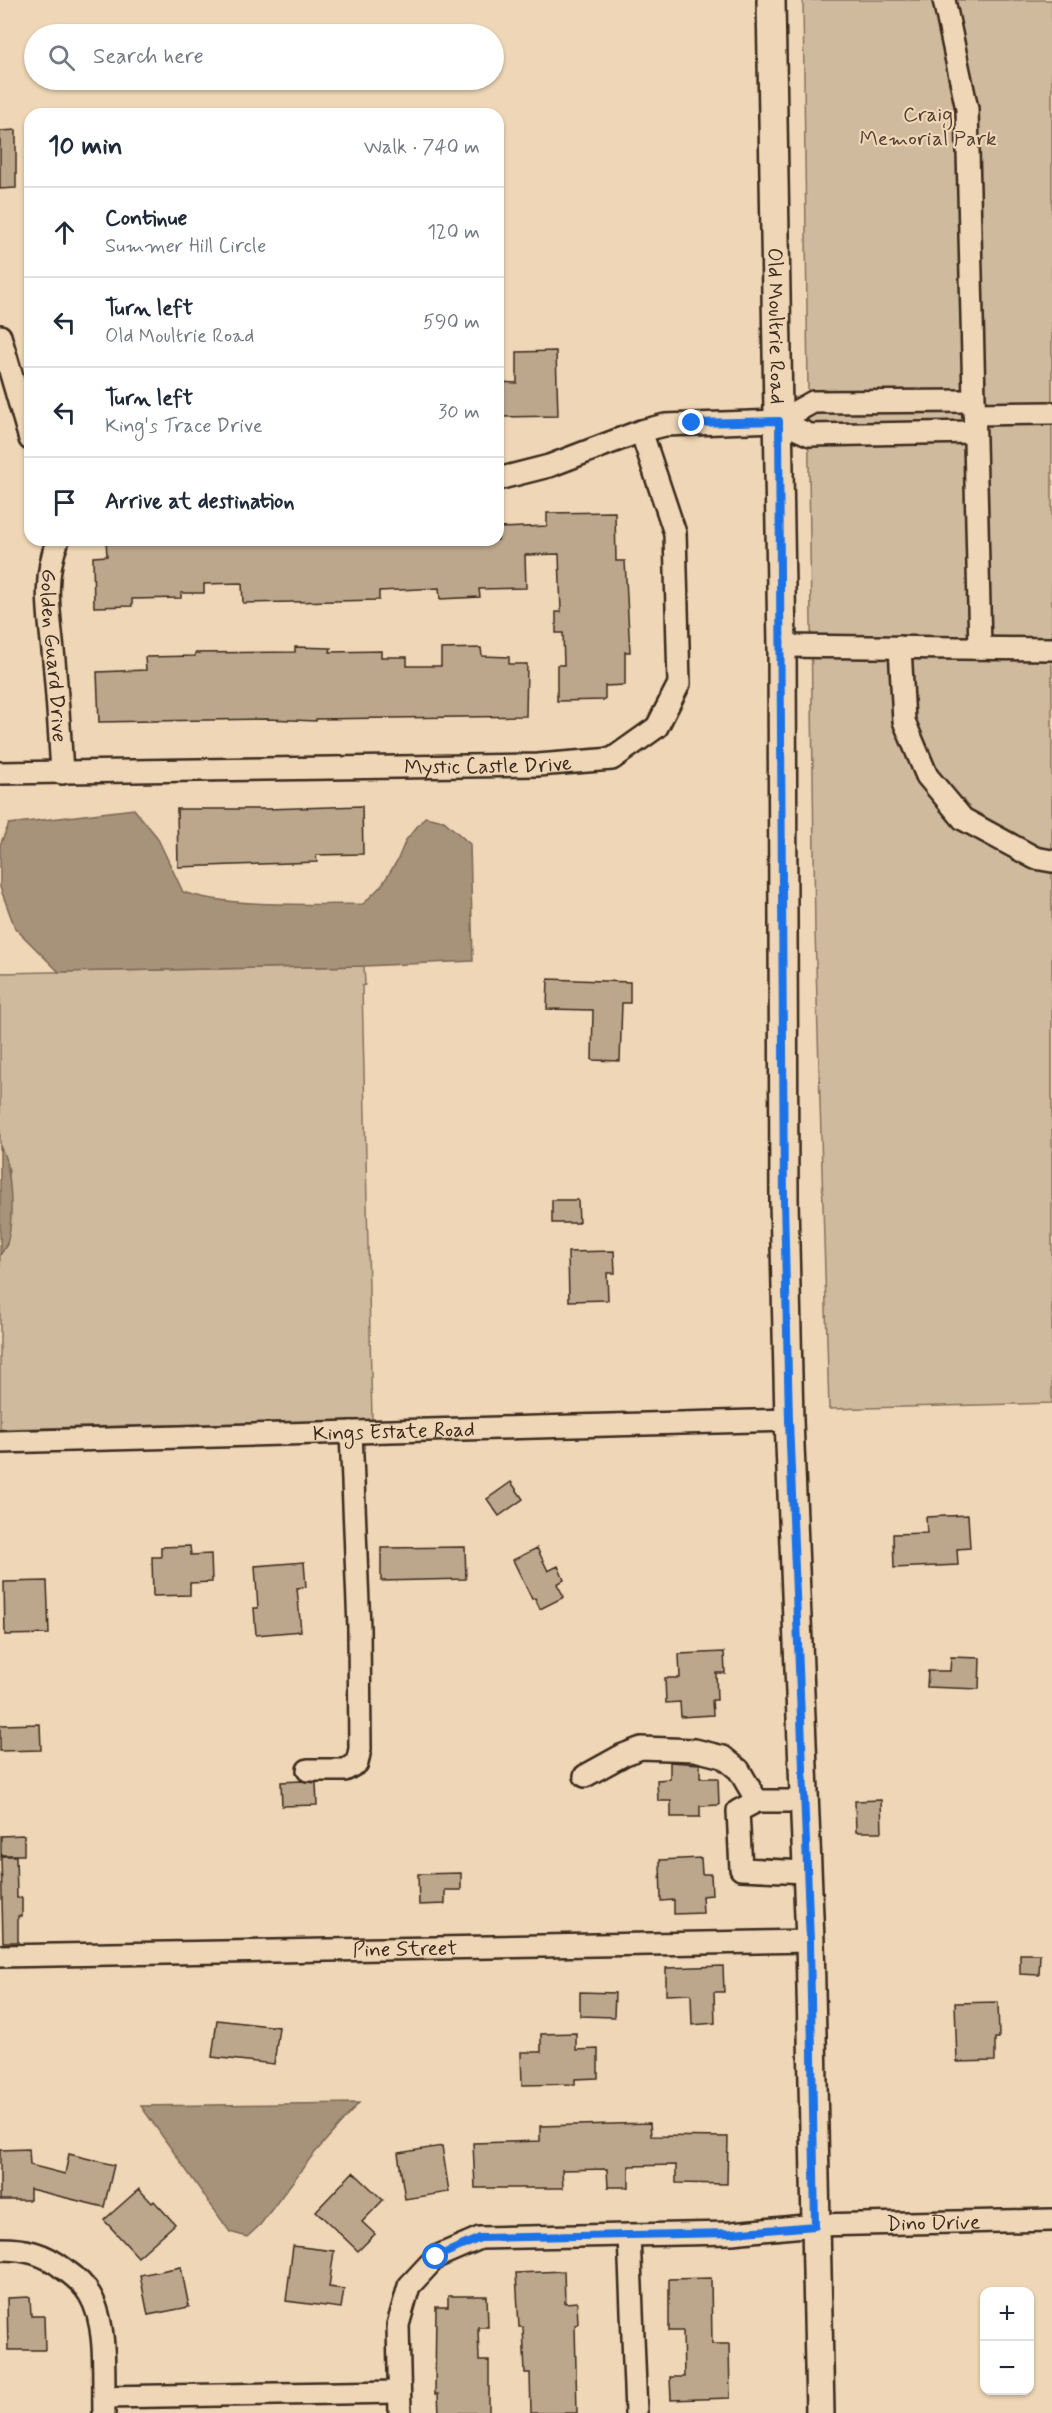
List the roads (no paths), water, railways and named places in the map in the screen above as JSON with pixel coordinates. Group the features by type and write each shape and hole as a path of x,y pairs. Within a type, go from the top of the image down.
{"main road":[{"name":"Old Moultrie Road","path":"771,0 782,646 784,1200 789,1420 810,1941 820,2413"}],"street":[{"path":"944,0 967,109 980,648"},
{"path":"0,336 24,418"},
{"path":"779,421 813,402 974,416"},
{"path":"504,477 549,466 640,431 665,425 779,421 810,435 974,416 1052,413"},
{"name":"Mystic Castle Drive","path":"0,773 527,766 612,759 657,727 679,684 675,533 640,431"},
{"name":"Golden Guard Drive","path":"55,546 51,556 47,593 56,671 62,773"},
{"path":"782,646 1052,649"},
{"path":"900,647 904,721 927,776 963,819 1035,858 1052,861"},
{"name":"Kings Estate Road","path":"0,1442 789,1420"},
{"path":"308,1770 345,1770 357,1763 360,1749 359,1628 351,1432"},
{"path":"585,1776 641,1748 695,1750 723,1757 739,1770 757,1801"},
{"path":"804,1801 757,1801 738,1811 741,1869 807,1872"},
{"name":"Pine Street","path":"0,1956 810,1941"},
{"name":"Dino Drive","path":"400,2403 398,2325 409,2286 436,2257 480,2238 732,2233 815,2226 1052,2220"},
{"path":"629,2235 636,2413"},
{"path":"0,2249 33,2251 56,2262 78,2279 91,2296 102,2330 104,2405 400,2403"}],"park label":[{"name":"Craig Memorial Park","path":"928,126"}]}
